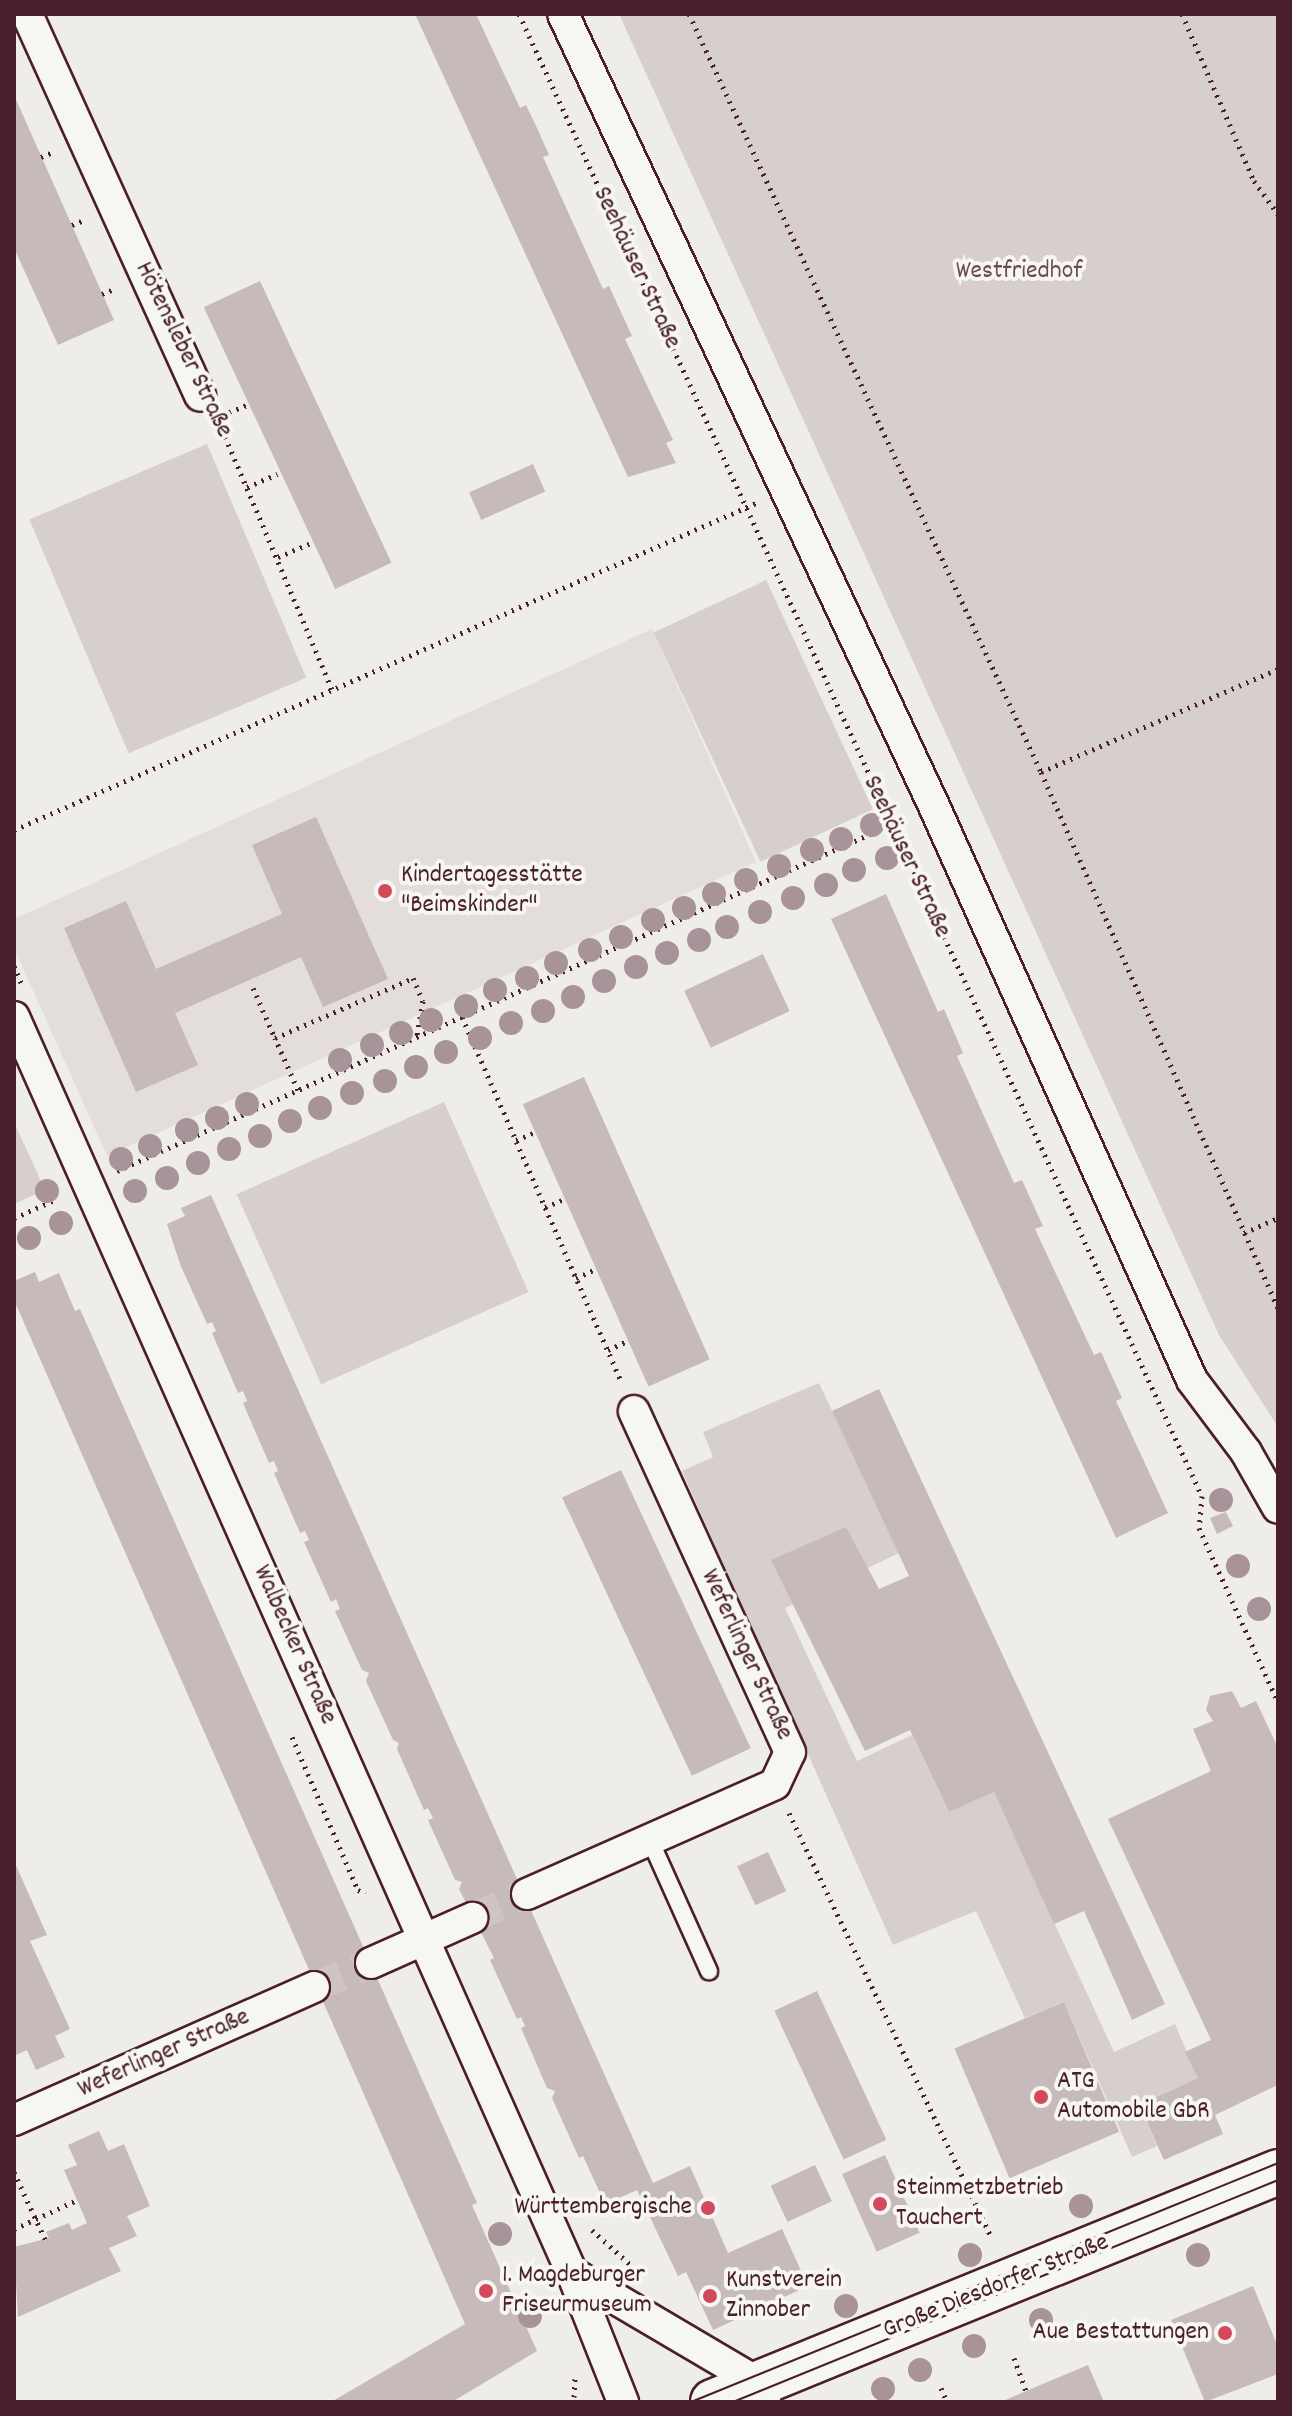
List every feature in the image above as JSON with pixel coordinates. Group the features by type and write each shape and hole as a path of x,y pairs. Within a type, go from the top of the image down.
{"main road":[{"name":"Große Diesdorfer Straße","path":"713,2402 763,2393 1278,2172"}],"street":[{"name":"Hötensleber Straße","path":"27,14 200,396"},
{"name":"Seehäuser Straße","path":"563,14 927,791 1192,1380 1246,1452 1278,1508"},
{"name":"Walbecker Straße","path":"14,1017 572,2273 623,2402"},
{"name":"Weferlinger Straße","path":"527,1894 775,1784 790,1752 634,1411"},
{"path":"371,1963 472,1918"},
{"name":"Weferlinger Straße","path":"14,2120 314,1987"},
{"path":"572,2273 763,2393"}],"lane":[{"path":"650,1840 709,1971"}],"path":[{"name":"Seehäuser Straße","path":"519,14 1202,1496 1199,1528 1278,1702"},
{"path":"689,14 1041,772 1278,1308"},
{"path":"1182,14 1254,181 1278,214"},
{"name":"Hötensleber Straße","path":"200,396 217,418 332,689"},
{"path":"247,487 277,474"},
{"path":"14,830 746,507"},
{"path":"278,557 309,544"},
{"path":"1041,772 1278,669"},
{"path":"107,1176 891,825"},
{"path":"275,1038 413,978 423,1001 417,1037"},
{"path":"253,988 298,1090"},
{"path":"462,1017 634,1411"},
{"path":"516,1140 536,1132"},
{"path":"14,1218 68,1194"},
{"path":"545,1207 565,1199"},
{"path":"1244,1233 1278,1218"},
{"path":"576,1278 596,1269"},
{"path":"607,1350 629,1340"},
{"path":"775,1784 992,2238"},
{"path":"14,2172 45,2239"},
{"path":"14,2229 77,2200"},
{"path":"1014,2358 1026,2391"},
{"path":"941,2388 947,2402"}],"shaded area":[{"name":"Kindertagesstätte \"Beimskinder\"","path":"652,629 756,862 107,1156 14,948 14,919"}],"green space":[{"name":"Westfriedhof","path":"619,14 1278,14 1278,1427 1219,1335"},
{"path":"207,444 306,678 129,753 29,519"},
{"path":"766,580 873,809 761,862 654,632"},
{"path":"444,1102 529,1292 321,1384 237,1194"},
{"path":"14,1122 45,1190 14,1204"},
{"path":"819,1383 899,1553 785,1608 857,1761 912,1735 949,1812 994,1792 1114,2052 1175,2024 1198,2078 1139,2105 1157,2146 1132,2157 1064,2002 1025,2018 976,1911 893,1945 682,1471 713,1457 703,1432"}],"building":[{"path":"415,14 476,14 520,108 526,105 538,130 549,155 543,157 603,289 609,286 632,336 625,339 673,440 666,443 676,463 628,477"},
{"path":"14,95 114,320 58,345 14,248"},
{"path":"260,281 391,563 335,589 204,307"},
{"path":"533,464 545,491 481,520 469,492"},
{"path":"316,817 388,979 323,1007 301,957 175,1013 198,1065 136,1092 64,928 126,901 156,969 282,914 252,845"},
{"path":"886,894 938,1012 944,1009 963,1053 957,1056 1014,1183 1022,1180 1043,1226 1035,1229 1094,1355 1101,1352 1122,1398 1116,1401 1168,1513 1116,1538 831,919"},
{"path":"763,954 790,1011 711,1048 684,991"},
{"path":"584,1077 710,1359 648,1387 523,1104"},
{"path":"211,1195 653,2183 690,2166 728,2253 782,2229 808,2286 713,2330 686,2272 678,2276 637,2190 605,2204 583,2156 579,2158 552,2098 555,2091 547,2088 521,2028 525,2026 521,2017 517,2019 490,1960 494,1958 459,1889 462,1882 455,1880 428,1820 433,1818 428,1808 424,1810 397,1749 399,1743 393,1740 366,1681 369,1673 362,1670 335,1611 340,1609 336,1599 331,1602 304,1542 309,1540 305,1531 300,1533 274,1473 278,1471 274,1461 269,1463 243,1403 247,1401 243,1391 238,1393 212,1333 216,1331 212,1322 207,1324 180,1264 167,1224 185,1216 181,1208"},
{"path":"35,1272 39,1282 59,1273 75,1311 80,1309 477,2203 472,2205 537,2351 452,2402 331,2402 465,2324 14,1300 14,1281"},
{"path":"879,1389 1165,2004 1132,2020 1084,1911 1054,1924 994,1792 949,1812 910,1730 865,1751 771,1560 846,1527 879,1589 909,1576 832,1411"},
{"path":"621,1470 751,1748 692,1776 562,1497"},
{"path":"1226,1512 1233,1526 1217,1534 1210,1518"},
{"path":"1232,1691 1241,1708 1256,1701 1278,1748 1278,2085 1215,2115 1223,2134 1164,2160 1139,2105 1198,2078 1185,2052 1211,2040 1108,1819 1211,1771 1193,1729 1213,1721 1206,1710 1210,1696"},
{"path":"768,1852 786,1891 755,1905 737,1866"},
{"path":"14,1861 47,1935 30,1941 70,2029 55,2036 65,2057 36,2070 27,2050 14,2056"},
{"path":"817,1991 886,2140 844,2159 774,2011"},
{"name":"ATG Automobile GbR","path":"1064,2002 1119,2132 1010,2178 954,2048"},
{"path":"99,2131 108,2151 124,2144 150,2206 127,2216 137,2236 109,2248 121,2271 18,2317 14,2247 49,2238 46,2232 69,2223 72,2230 87,2223 64,2170 77,2165 68,2145"},
{"name":"Steinmetzbetrieb Tauchert","path":"885,2155 920,2233 877,2252 842,2174"},
{"path":"815,2165 832,2201 787,2222 771,2186"},
{"name":"Aue Bestattungen","path":"1253,2286 1278,2347 1278,2374 1205,2402 1171,2320"},
{"path":"1088,2365 1104,2402 1001,2402 1026,2391"}],"tunnel":[{"path":"472,1918 527,1894"},
{"path":"314,1987 371,1963"}],"tram line":[{"path":"691,2402 1278,2163"},
{"path":"733,2402 1278,2180"}],"place":[{"name":"Kindertagesstätte \"Beimskinder\"","path":"385,891"},
{"name":"ATG Automobile GbR","path":"1041,2097"},
{"name":"Steinmetzbetrieb Tauchert","path":"880,2204"},
{"name":"Württembergische","path":"708,2208"},
{"name":"1. Magdeburger Friseurmuseum","path":"486,2291"},
{"name":"Kunstverein Zinnober","path":"710,2296"},
{"name":"Aue Bestattungen","path":"1225,2333"}]}
